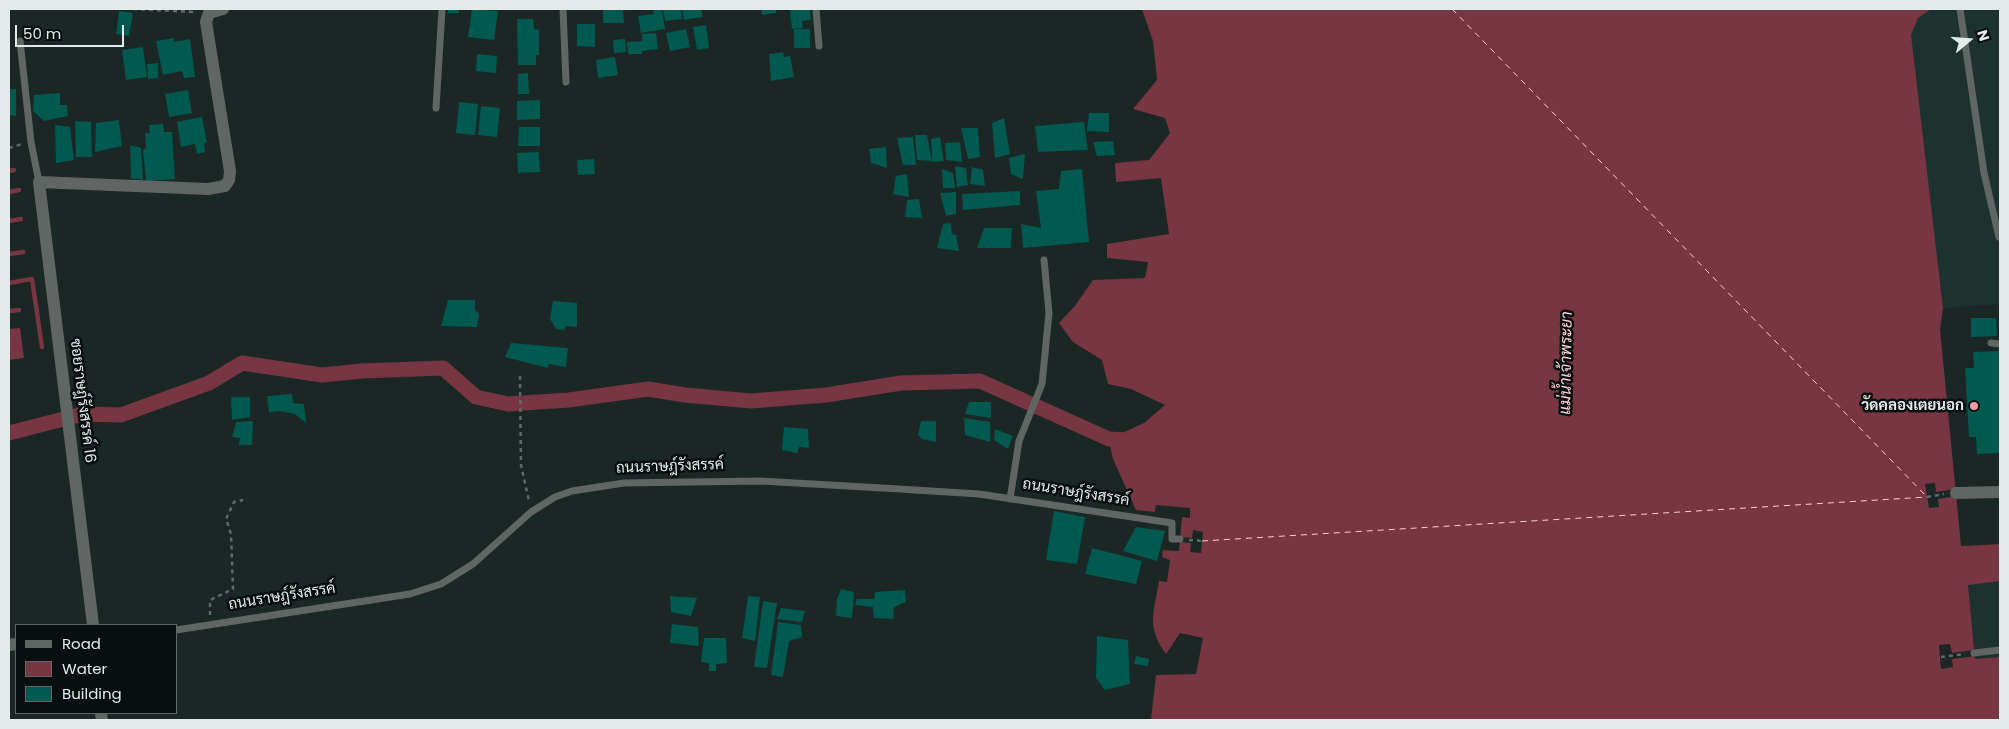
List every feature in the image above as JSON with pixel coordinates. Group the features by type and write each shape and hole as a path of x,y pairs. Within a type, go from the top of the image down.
{"street":[{"path":"39,182 208,189 225,186 229,180 230,171 206,22 209,13 223,9"},
{"name":"ซอยราษฎ์รังสรรค์ 16","path":"39,182 93,624"},
{"path":"1956,493 2000,492"}],"lane":[{"path":"436,108 442,9"},
{"path":"564,9 566,82"},
{"path":"816,9 819,46"},
{"path":"1960,9 1984,173 1999,237"},
{"name":"ซอยราษฎ์รังสรรค์ 16","path":"20,41 31,142 39,182"},
{"path":"1010,499 1019,441 1042,384 1049,313 1044,260"},
{"path":"1991,343 2000,344"},
{"name":"ถนนราษฎ์รังสรรค์","path":"178,630 410,594 441,584 473,564 531,512 548,500 572,491 624,483 762,481 900,488 1010,499 1172,523 1172,539 1180,539"},
{"path":"1974,653 2000,650"}],"path":[{"path":"133,9 209,13"},
{"path":"520,376 521,465 531,512"},
{"path":"1927,497 1956,493"},
{"path":"210,624 210,600 233,589 231,534 226,519 234,502 243,500"},
{"path":"1941,657 1974,653"}],"shaded area":[{"path":"1906,9 2000,9 2000,304 1943,308"},
{"path":"2000,581 2000,657 1975,659 1968,584"}],"water":[{"name":"แม่น้ำเจ้าพระยา","path":"1142,9 1931,9 1918,18 1911,35 1943,308 1940,329 1961,546 2000,544 2000,581 1968,585 1975,659 2000,657 2000,720 1151,720 1156,675 1196,674 1203,638 1180,633 1166,654 1156,636 1153,619 1159,581 1167,582 1170,560 1162,557 1163,550 1179,551 1182,517 1190,518 1190,508 1156,505 1155,512 1136,510 1113,459 1109,439 1144,423 1165,405 1131,389 1108,384 1102,360 1073,342 1059,323 1074,307 1093,280 1145,278 1148,262 1107,258 1107,244 1169,234 1161,178 1116,182 1115,163 1149,160 1170,133 1165,118 1133,109 1157,80 1153,41"},
{"path":"20,328 24,358 9,360 9,329"}],"pier":[{"path":"1935,483 1936,492 1956,489 1956,496 1938,499 1939,507 1929,508 1925,484"},
{"path":"1193,530 1203,532 1201,553 1190,552 1191,543 1180,542 1180,537 1192,538"},
{"path":"1950,644 1952,653 1974,650 1975,656 1952,659 1953,667 1941,669 1939,645"}],"building":[{"path":"448,9 459,9 459,13 448,13"},
{"path":"472,9 498,11 494,40 468,37"},
{"path":"603,9 623,9 624,23 603,23"},
{"path":"653,9 662,9 665,29 641,33 638,16 654,14"},
{"path":"663,9 681,9 682,19 665,21"},
{"path":"682,9 701,9 703,17 684,20"},
{"path":"761,9 776,9 776,13 762,15"},
{"path":"790,9 810,9 811,20 802,21 803,28 792,29"},
{"path":"119,11 133,13 129,36 116,34"},
{"path":"517,19 533,19 534,29 539,30 539,55 536,55 536,65 518,65"},
{"path":"577,24 595,24 595,47 577,46"},
{"path":"706,25 709,48 697,50 693,27"},
{"path":"686,29 690,47 670,51 666,33"},
{"path":"794,29 810,29 810,48 794,48"},
{"path":"656,33 658,49 642,51 642,54 628,54 627,42 642,41 642,34"},
{"path":"174,38 174,42 190,39 195,77 184,78 182,71 163,75 156,41"},
{"path":"625,39 626,52 614,53 613,40"},
{"path":"143,47 147,77 126,80 122,50"},
{"path":"783,52 784,57 790,56 794,77 771,81 769,54"},
{"path":"477,54 497,56 496,73 476,71"},
{"path":"615,57 618,75 598,78 596,60"},
{"path":"158,63 158,78 148,79 147,64"},
{"path":"528,73 529,94 518,94 518,74"},
{"path":"9,89 16,89 16,116 9,115"},
{"path":"188,90 192,113 169,117 165,94"},
{"path":"60,93 60,105 67,105 68,116 44,121 33,111 34,95"},
{"path":"540,100 540,119 517,120 517,101"},
{"path":"459,102 478,104 475,135 456,133"},
{"path":"481,106 500,108 497,137 478,135"},
{"path":"1089,113 1109,113 1109,132 1087,131"},
{"path":"202,117 207,143 204,143 205,152 197,154 195,144 181,147 177,122"},
{"path":"1004,118 1010,154 995,158 992,123"},
{"path":"119,120 122,146 95,152 96,123"},
{"path":"75,121 91,122 92,157 76,157"},
{"path":"1084,122 1088,150 1038,152 1035,126"},
{"path":"163,124 164,132 172,132 175,179 146,181 143,150 146,148 145,133 150,133 149,125"},
{"path":"55,125 70,127 74,160 56,163"},
{"path":"519,127 540,127 540,146 518,146"},
{"path":"961,128 978,128 980,157 968,159"},
{"path":"915,135 927,135 932,161 917,160"},
{"path":"913,137 916,165 903,165 897,138"},
{"path":"940,137 944,161 932,162 931,139"},
{"path":"1113,141 1115,155 1097,156 1093,142"},
{"path":"960,142 962,162 946,160 945,143"},
{"path":"130,145 141,148 143,180 131,178"},
{"path":"886,147 887,168 871,163 869,149"},
{"path":"539,152 540,172 518,173 517,153"},
{"path":"1025,154 1023,179 1011,174 1009,158"},
{"path":"594,159 595,174 578,175 577,160"},
{"path":"955,166 966,168 968,185 957,187"},
{"path":"972,167 983,170 985,186 970,184"},
{"path":"942,169 953,173 955,188 943,188"},
{"path":"1082,169 1089,242 1023,248 1021,224 1041,228 1036,191 1059,189 1061,171"},
{"path":"907,174 909,197 893,194 896,176"},
{"path":"1020,191 1020,205 963,210 962,194"},
{"path":"956,192 956,214 946,216 940,193"},
{"path":"919,199 922,218 905,217 907,200"},
{"path":"951,223 952,234 956,235 959,251 937,248 943,224"},
{"path":"984,228 1012,228 1011,248 977,248"},
{"path":"448,300 475,300 475,310 479,314 477,327 441,326"},
{"path":"553,301 577,303 577,327 566,326 564,330 556,329 550,319"},
{"path":"1971,318 1996,318 1997,336 1971,337"},
{"path":"511,343 568,348 566,367 549,364 548,368 505,357"},
{"path":"2000,351 2000,453 1977,454 1976,437 1969,437 1965,368 1974,368 1973,352"},
{"path":"292,394 293,403 304,404 306,423 295,414 280,411 269,412 267,396"},
{"path":"231,397 250,397 250,417 232,420"},
{"path":"969,402 991,402 991,418 965,414"},
{"path":"964,418 990,422 990,442 965,435"},
{"path":"253,421 252,445 239,445 240,438 232,437 236,422"},
{"path":"921,421 936,421 936,442 922,439 918,435"},
{"path":"784,427 808,429 809,448 799,447 797,453 782,450"},
{"path":"995,429 1013,436 1008,449 994,440"},
{"path":"1054,511 1085,517 1077,564 1046,560"},
{"path":"1136,527 1165,531 1157,561 1123,551"},
{"path":"1092,548 1142,561 1136,584 1085,574"},
{"path":"841,589 854,592 852,618 836,616 837,599"},
{"path":"905,590 906,602 894,607 893,619 874,618 873,607 855,605 857,599 874,599 875,592"},
{"path":"670,596 697,598 691,616 671,612"},
{"path":"748,596 760,597 755,641 742,638"},
{"path":"763,601 777,603 767,668 754,667"},
{"path":"781,608 805,611 802,622 777,619"},
{"path":"778,622 801,625 802,637 789,641 783,677 771,675"},
{"path":"672,624 698,627 699,646 670,643"},
{"path":"1097,636 1128,640 1130,684 1105,690 1096,678"},
{"path":"704,638 726,638 727,663 716,664 716,671 709,671 709,663 701,662"},
{"path":"1136,656 1149,659 1148,666 1134,664"}],"waterway":[{"path":"9,171 14,170"},
{"path":"9,192 19,190"},
{"path":"9,221 21,219"},
{"path":"9,254 23,252"},
{"path":"9,283 32,279 42,347"},
{"path":"9,311 19,310"},
{"path":"9,433 83,414 121,415 209,383 242,363 322,375 362,371 443,368 476,397 508,404 569,400 648,389 685,395 751,401 826,395 901,383 980,381 1109,439 1127,440"}],"ferry route":[{"path":"1452,9 1926,496"},
{"path":"1202,541 1927,497"}],"place":[{"name":"วัดคลองเตยนอก","path":"1974,406"}]}
